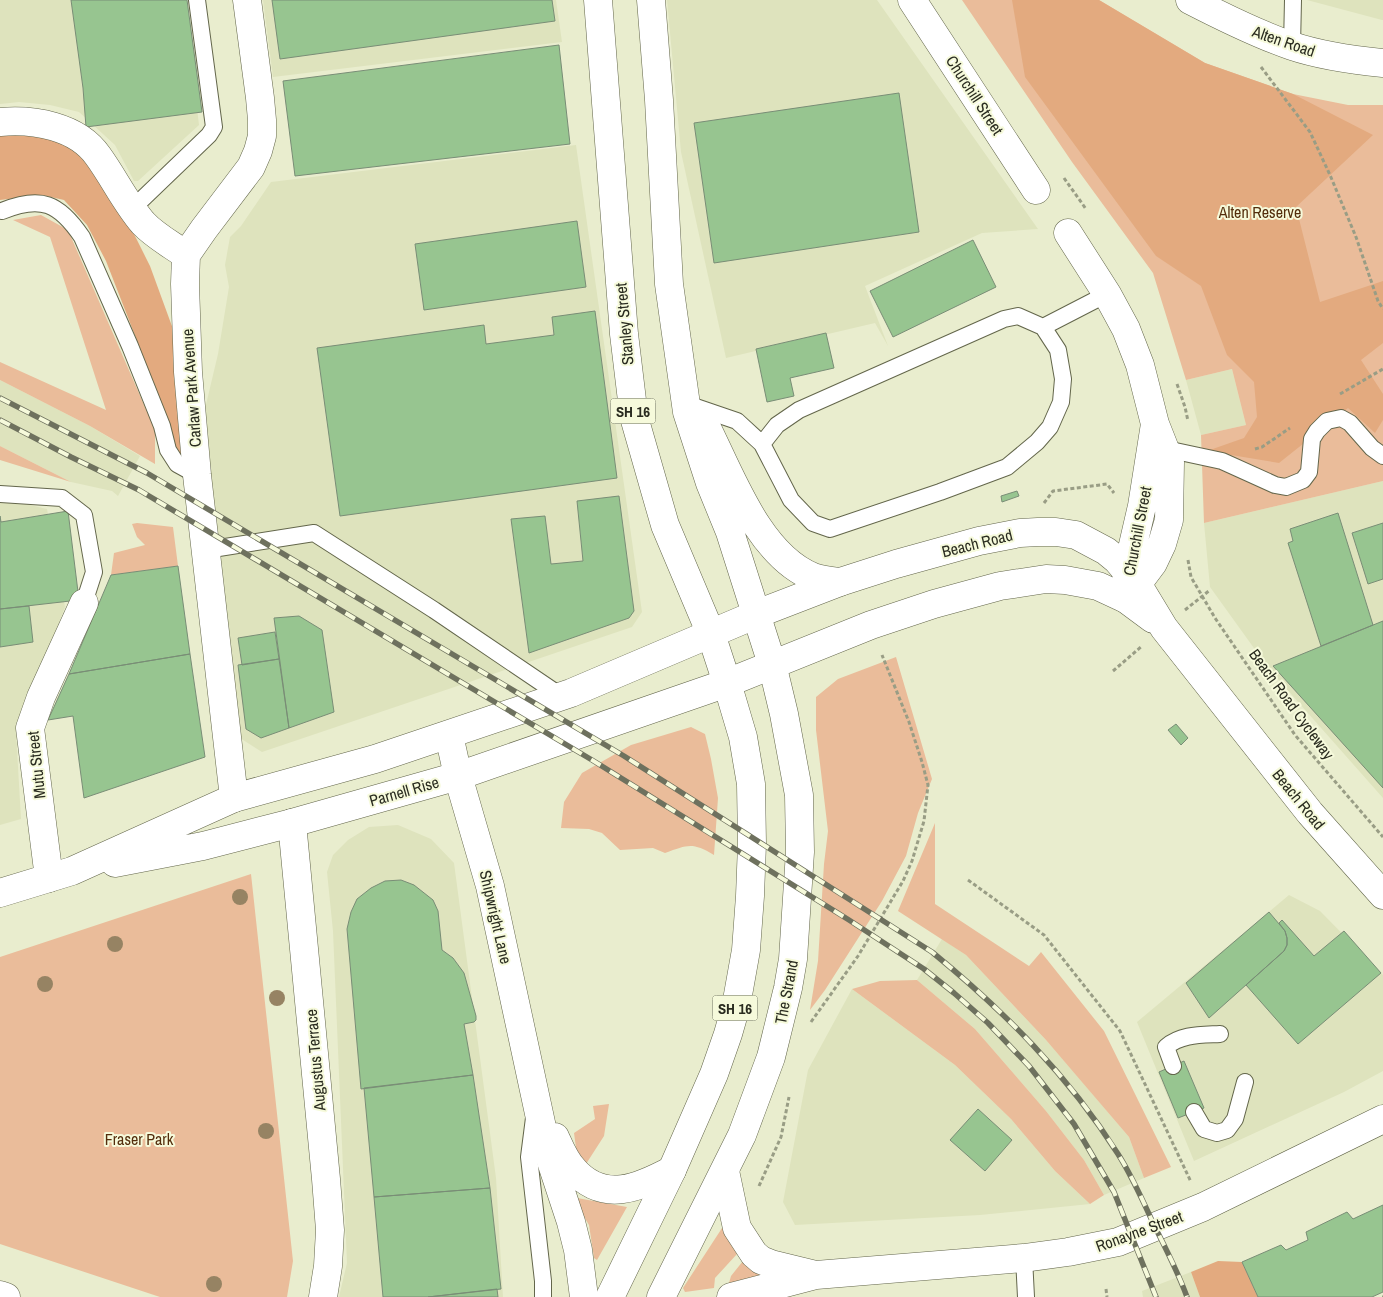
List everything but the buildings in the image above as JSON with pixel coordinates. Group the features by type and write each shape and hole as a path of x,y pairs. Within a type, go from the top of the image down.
{"main road":[{"path":"0,122 23,121 38,123 57,128 80,139 97,154 118,188 144,224 186,255 251,166 262,136 262,120 246,0"},
{"name":"Stanley Street","path":"598,0 624,334 634,417 665,524 711,634"},
{"name":"SH 16","path":"651,0 659,100 669,284 687,412 710,483 730,532 772,664"},
{"name":"Churchill Street","path":"912,0 1036,190"},
{"name":"Alten Road","path":"1190,0 1218,15 1292,46 1344,59 1383,63"},
{"name":"Churchill Street","path":"1068,233 1107,294 1126,329 1140,365 1155,424 1170,462 1168,520 1159,552 1130,585"},
{"name":"Carlaw Park Avenue","path":"186,255 188,372 197,475 234,798"},
{"path":"676,335 696,407 751,517 785,559 813,577 840,582"},
{"name":"Churchill Street","path":"1130,585 1155,424"},
{"name":"Beach Road","path":"711,634 840,582 896,564 980,541 1020,533 1056,532 1076,535 1106,551 1130,585 1141,609 1164,628 1310,813 1383,895"},
{"name":"Beach Road","path":"772,664 871,625 934,604 1024,582 1046,579 1074,581 1098,586 1130,585"},
{"name":"Mutu Street","path":"60,874 30,728 41,697 84,603"},
{"name":"SH 16","path":"610,1297 672,1170 714,1074 736,1006 746,950 750,896 751,784 743,737 728,682 711,634"},
{"name":"Parnell Rise","path":"0,893 60,874 234,798 375,758 561,696 711,634"},
{"name":"Parnell Rise","path":"60,874 203,846 458,776 728,682 772,664"},
{"name":"The Strand","path":"661,1297 742,1135 771,1057 788,988 793,959 800,852 799,795 786,723 772,664"},
{"name":"Shipwright Lane","path":"449,734 458,776 490,886 546,1146 571,1222 578,1250 584,1297"},
{"name":"Augustus Terrace","path":"292,823 330,1230 328,1266 323,1297"},
{"name":"Shipwright Lane","path":"537,1102 574,1170 596,1186 610,1190 634,1188 672,1170"},
{"name":"Ronayne Street","path":"731,1297 816,1275 1024,1258 1085,1250 1118,1242 1202,1208 1383,1119"},
{"name":"Ronayne Street","path":"725,1170 737,1228 754,1254 761,1260 771,1264 816,1275"},
{"path":"0,1295 6,1297"}],"lane":[{"path":"132,208 209,135 214,127 197,0"},
{"path":"1292,46 1293,0"},
{"path":"2,212 23,204 45,204 58,209 73,223 82,237 130,346 162,426 168,450 177,464 197,475"},
{"path":"1043,327 1107,294"},
{"path":"696,407 737,421 762,444 790,500 814,523 830,529 1007,467 1050,427 1061,402 1063,379 1058,350 1043,327 1018,316 1004,319 799,410 777,425 762,444"},
{"path":"1166,449 1222,461 1275,485 1286,487 1303,480 1309,472 1312,440 1316,430 1327,421 1341,418 1350,423 1372,448 1383,456"},
{"path":"0,494 62,498 84,515 94,572 84,603"},
{"path":"206,550 314,532 561,696"},
{"path":"1173,1066 1166,1047 1173,1041 1185,1037 1220,1034"},
{"path":"1194,1112 1204,1129 1217,1133 1227,1130 1235,1119 1245,1082"},
{"path":"537,1102 529,1157 543,1282 542,1297"},
{"path":"1024,1258 1026,1297"}],"path":[{"path":"1259,64 1310,132 1348,219 1378,301 1383,308"},
{"path":"1053,491 1107,484"},
{"name":"Beach Road Cycleway","path":"1188,553 1191,577 1215,618 1295,735 1383,837"},
{"path":"806,1026 813,1020 858,956 903,881 912,861 924,820 928,785 909,722 882,655"},
{"path":"968,880 1044,935 1120,1031 1202,1208"},
{"path":"756,1193 781,1137 790,1089"},
{"path":"1106,1289 1107,1297"}],"shaded area":[{"path":"0,0 184,0 199,125 138,181 134,181 115,145 79,112 50,105 19,102 0,104"},
{"path":"263,0 556,0 562,42 273,77"},
{"path":"667,0 877,0 1038,229 982,233 865,286 888,346 875,323 726,358 681,152"},
{"path":"1307,0 1383,0 1383,20 1382,20"},
{"path":"576,145 642,612 632,627 262,752 240,738 204,413 218,354 229,287 225,265 230,237 241,226 271,182"},
{"path":"1232,369 1246,425 1201,435 1186,380"},
{"path":"0,380 90,426 140,456 118,496 112,491 71,482 0,446"},
{"path":"1383,481 1383,798 1269,669 1210,587 1204,523"},
{"path":"0,498 47,509 65,607 16,732 21,819 0,825"},
{"path":"398,825 431,839 454,863 496,1178 503,1297 339,1297 347,1263 333,931 327,872 333,855 348,840 369,827"},
{"path":"1289,895 1320,911 1383,975 1383,1071 1344,1092 1194,1161 1137,1022"},
{"path":"942,939 966,955 1046,1040 1129,1137 1144,1178 1104,1195 1084,1160 1046,1111 975,1029 917,980"},
{"path":"852,989 955,1065 1011,1119 1055,1171 1090,1204 980,1215 795,1225 783,1202 808,1070"},
{"path":"1191,1272 1200,1297 1143,1297 1142,1291"}],"green space":[{"name":"Alten Reserve","path":"962,0 1099,0 1205,63 1293,94 1348,105 1383,105 1383,481 1204,523 1201,435 1246,425 1232,369 1186,380 1153,273 1072,162"},
{"name":"Alten Reserve","path":"1012,0 1099,0 1205,63 1293,94 1373,135 1296,207 1320,302 1383,281 1383,343 1361,360 1383,394 1383,420 1375,433 1348,408 1279,463 1207,451 1244,438 1257,417 1254,382 1227,355 1201,286 1156,256 1025,77"},
{"path":"0,134 51,136 79,149 132,230 150,266 173,329 182,455 175,449 169,423 106,261 87,225 64,200 42,195 0,200"},
{"path":"41,215 68,230 155,430 155,464 90,426 0,380 0,362 106,410 50,237 13,220"},
{"path":"0,446 71,482 0,460"},
{"path":"132,524 173,527 178,566 111,575 114,553 145,545 137,537"},
{"path":"896,657 932,779 918,813 906,856 882,901 810,1010 818,961 828,831 816,730 816,697 838,679"},
{"path":"691,727 705,734 711,759 718,798 714,855 700,848 690,846 665,853 653,848 620,850 602,833 589,829 561,828 564,802 582,773 631,745"},
{"path":"935,823 935,904 1029,966 1041,952 1104,1031 1171,1167 1144,1178 1129,1137 1046,1040 966,955 898,911"},
{"name":"Fraser Park","path":"251,874 293,1261 287,1297 160,1297 0,1244 0,957"},
{"path":"917,980 975,1029 1046,1111 1084,1160 1104,1195 1090,1204 1055,1171 1011,1119 955,1065 852,989 880,981"},
{"path":"609,1104 604,1136 586,1164 577,1155 574,1133 595,1119 593,1106"},
{"path":"577,1198 627,1207 597,1260 594,1258 589,1225 575,1202"},
{"path":"724,1225 737,1254 715,1278 714,1288 685,1292 683,1288"},
{"path":"743,1261 768,1275 735,1287 729,1283 731,1276"},
{"path":"1218,1261 1242,1262 1258,1297 1200,1297 1191,1272"}],"railway":[{"path":"0,398 147,473 624,756 932,952 959,974 1009,1021 1056,1071 1099,1125 1133,1180 1187,1297"},
{"path":"0,420 139,490 592,760 849,920 924,969 988,1023 1029,1066 1074,1124 1114,1192 1156,1297"}]}
